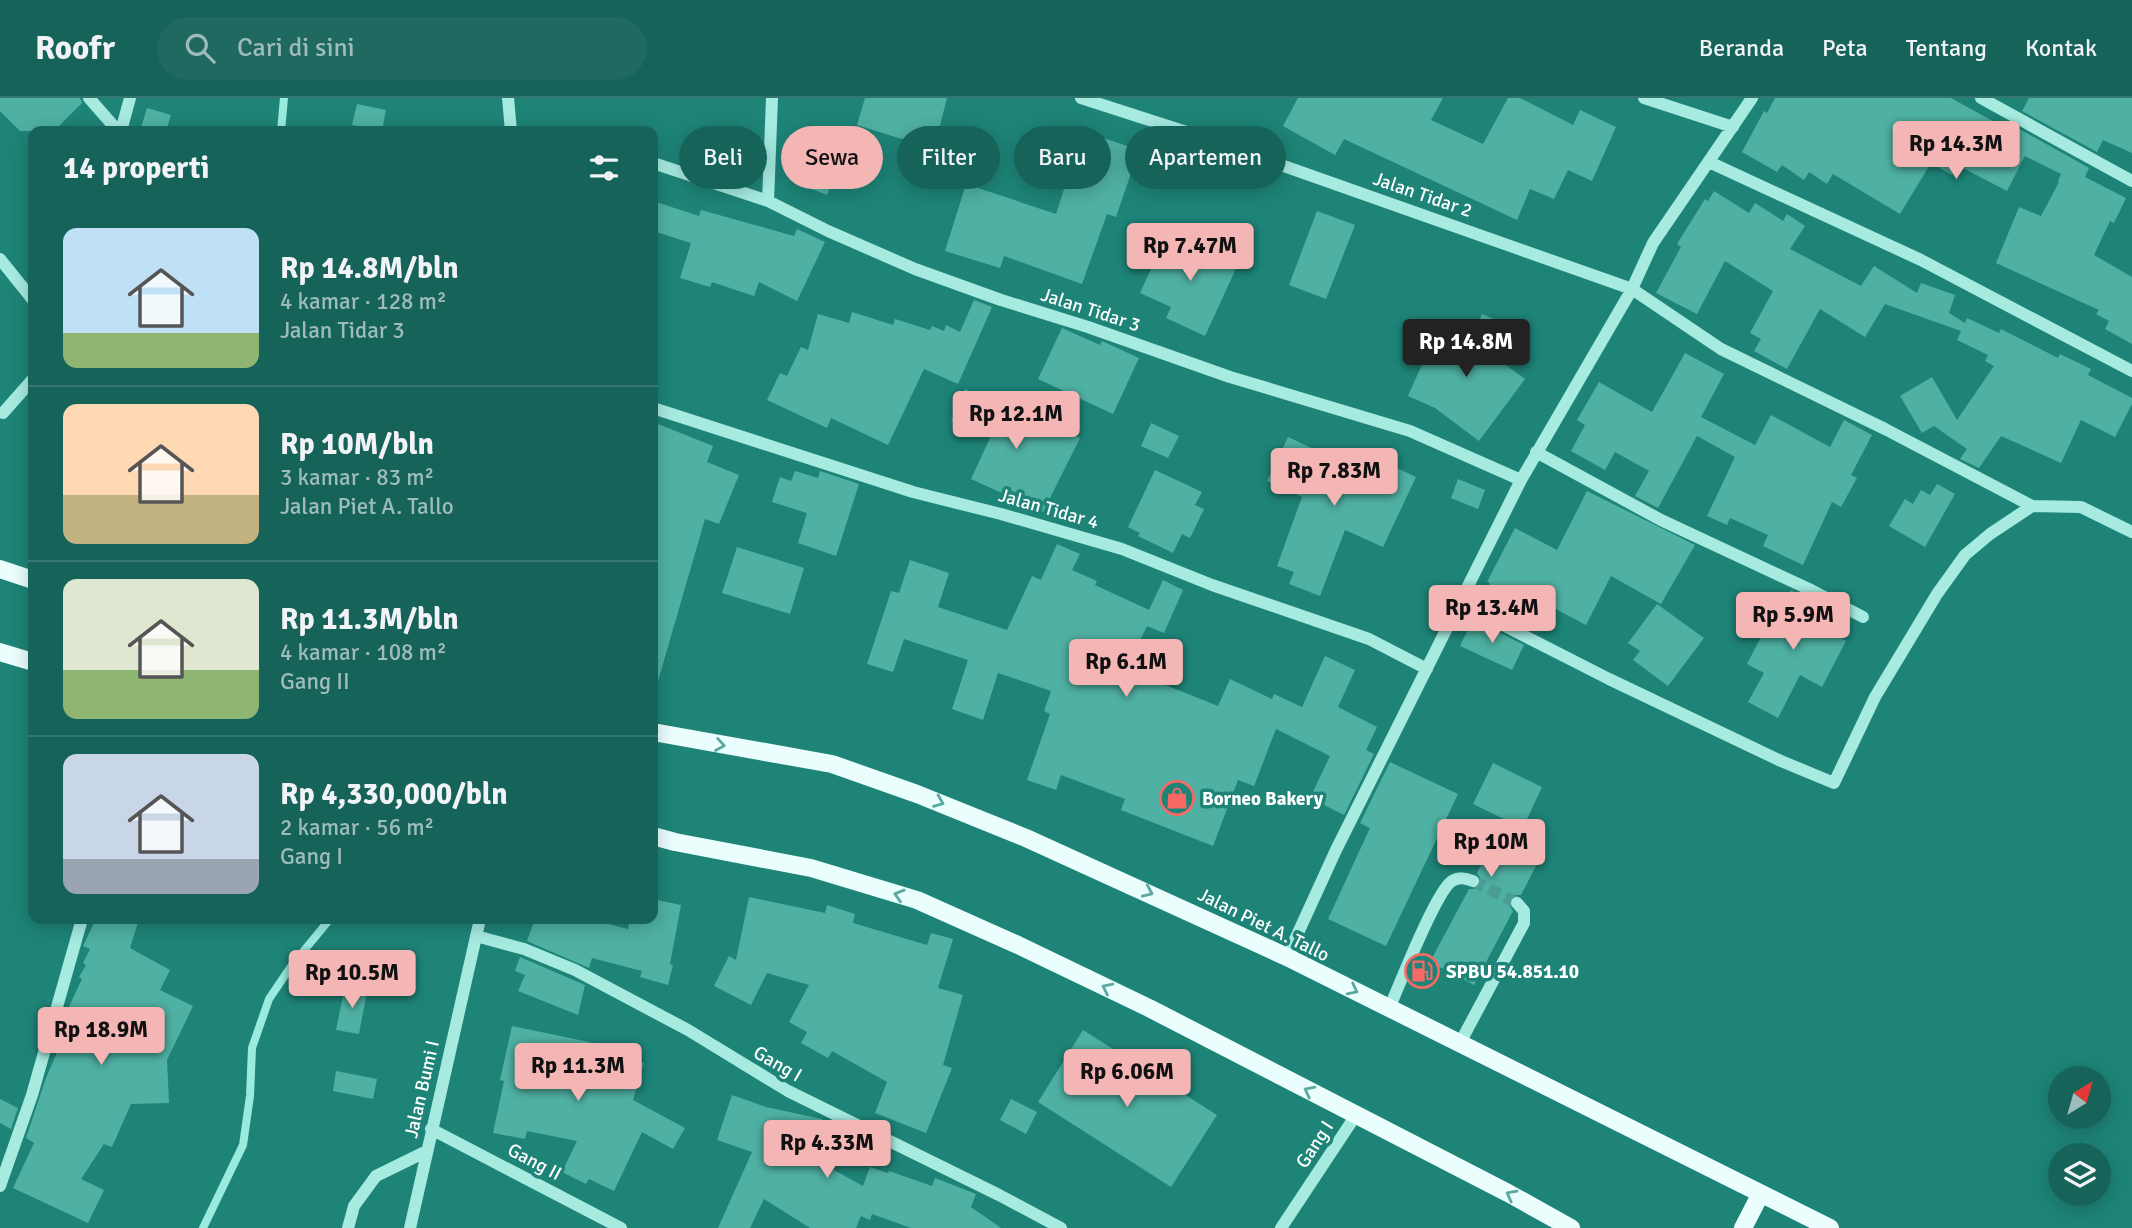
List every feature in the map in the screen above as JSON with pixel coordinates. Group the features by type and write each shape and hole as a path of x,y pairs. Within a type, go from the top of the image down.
{"main road":[{"path":"0,569 28,578"},
{"path":"0,652 28,660"},
{"name":"Jalan Piet A. Tallo","path":"658,733 832,764 917,794 1026,838 1287,957 1830,1228"},
{"path":"658,837 811,868 917,901 1018,945 1149,1008 1571,1228"},
{"path":"1743,1228 1760,1195"}],"street":[{"path":"89,98 114,126"},
{"path":"121,126 130,98"},
{"path":"508,98 514,126"},
{"path":"768,201 772,98"},
{"name":"Jalan Tidar 2","path":"1081,98 1202,137 1632,289 1721,349 1885,429 2032,506"},
{"path":"1644,98 1733,127"},
{"path":"1287,957 1336,849 1536,452 1632,289 1653,243 1752,98"},
{"path":"1981,98 2132,181"},
{"path":"1709,162 1921,260 2132,371"},
{"name":"Jalan Tidar 3","path":"658,165 768,201 915,269 1230,377 1410,431 1521,480"},
{"path":"0,259 28,294"},
{"path":"3,413 28,385"},
{"name":"Jalan Tidar 4","path":"658,410 913,492 1122,549 1212,585 1369,639 1427,669"},
{"path":"1536,452 1661,520 1863,617"},
{"path":"1460,603 1609,678 1782,761 1835,783 1875,697 1965,555 1990,534 2032,506 2081,507 2132,532"},
{"path":"1390,1009 1443,890 1452,881 1460,878 1473,881"},
{"path":"1460,1043 1524,923 1524,911 1517,903"},
{"path":"0,1186 32,1095 81,924"},
{"name":"Jalan Bumi I","path":"410,1228 479,924"},
{"name":"Gang I","path":"476,936 524,949 611,988 688,1030 788,1091 1061,1228"},
{"name":"Gang I","path":"1282,1228 1356,1115"},
{"name":"Gang II","path":"431,1129 621,1228"},
{"path":"348,1228 354,1206 376,1176 427,1151"}],"building":[{"path":"0,98 80,98 82,103 59,126 28,126 28,131 20,131 0,111"},
{"path":"865,98 947,98 940,126 897,126 897,137 883,133 883,126 857,125"},
{"path":"1298,98 1443,98 1431,120 1483,144 1508,98 1520,98 1573,125 1580,110 1616,127 1592,181 1568,170 1554,199 1530,189 1517,220 1344,139 1335,155 1283,126"},
{"path":"1775,98 1951,98 2011,131 2014,126 2089,168 2085,177 2126,198 2114,223 2110,221 2094,255 2132,277 2132,344 2105,329 2109,321 2096,314 2099,310 1996,263 2019,207 2041,216 2061,174 2025,156 2007,191 1957,165 1952,175 1931,163 1900,214 1833,174 1827,184 1809,172 1804,180 1782,165 1777,172 1742,152 1764,111 1767,113"},
{"path":"2029,98 2132,98 2132,153 2103,140 2097,152 2022,111"},
{"path":"357,104 386,110 383,126 352,125"},
{"path":"147,108 171,115 168,126 142,126"},
{"path":"1111,140 1125,145 1126,189 1116,217 1107,214 1082,284 1004,256 1000,268 945,251 964,189 981,189 1056,214 1064,189 1111,189"},
{"path":"812,189 829,189 827,195"},
{"path":"1714,191 1749,213 1755,203 1783,221 1787,214 1805,226 1790,249 1861,286 1874,266 1917,293 1921,283 1955,295 1949,313 1965,323 1967,318 1999,333 2001,329 2058,358 2060,354 2091,369 2088,375 2132,398 2132,404 2115,437 2081,420 2061,463 2001,436 1979,468 1960,459 1967,449 1934,426 1922,433 1900,396 1932,377 1957,420 1994,366 1985,361 1988,355 1957,340 1961,331 1885,304 1865,337 1820,309 1787,369 1754,351 1761,339 1750,333 1773,291 1725,261 1697,314 1656,293 1681,247 1677,244 1705,199 1708,201"},
{"path":"658,203 699,216 701,210 794,236 797,229 825,242 797,301 759,282 754,296 712,282 710,287 680,278 691,243 658,233"},
{"path":"1317,211 1355,225 1326,299 1289,285"},
{"path":"1166,236 1197,250 1200,244 1239,262 1205,336 1166,318 1171,307 1140,293"},
{"path":"974,300 992,307 958,384 924,369 888,445 831,418 827,428 767,400 780,373 787,376 801,347 808,350 818,314 849,323 852,312 893,325 895,319 930,330 932,326 944,331 946,325 960,332"},
{"path":"1482,314 1501,322 1489,353 1525,379 1479,441 1435,408 1408,396 1438,328 1470,342"},
{"path":"1062,328 1100,345 1102,341 1139,358 1113,414 1038,379"},
{"path":"1685,353 1724,374 1701,417 1755,445 1771,415 1830,447 1844,420 1872,435 1851,475 1857,478 1841,507 1832,502 1803,565 1763,546 1768,535 1730,518 1727,525 1707,516 1735,457 1697,436 1658,508 1635,496 1649,471 1615,452 1605,470 1571,451 1585,425 1577,420 1599,382 1652,412"},
{"path":"965,389 1060,432 1061,430 1080,438 1043,512 971,479 990,438 951,422"},
{"path":"1151,423 1179,436 1168,458 1141,446"},
{"path":"658,424 713,446 707,462 739,475 719,524 705,519 658,681"},
{"path":"1288,437 1359,470 1366,453 1416,477 1383,547 1345,530 1320,596 1289,584 1294,572 1277,566 1302,497 1267,481"},
{"path":"1155,470 1202,492 1195,505 1204,509 1190,538 1182,534 1173,553 1138,536 1140,533 1128,527"},
{"path":"795,471 818,478 820,471 859,484 836,556 798,543 807,513 772,502 780,477 791,481"},
{"path":"1458,479 1485,490 1478,509 1451,498"},
{"path":"1937,484 1955,494 1925,547 1889,526 1905,499 1913,504 1921,490 1930,495"},
{"path":"1587,491 1695,545 1661,604 1611,576 1586,625 1546,604 1531,629 1480,603 1490,583 1487,582 1515,528 1557,550"},
{"path":"1057,544 1080,554 1072,570 1097,581 1095,585 1149,610 1163,580 1183,590 1164,633 1147,626 1127,668 1159,680 1158,682 1218,706 1230,679 1272,699 1274,694 1302,707 1325,656 1355,670 1338,707 1377,727 1366,750 1374,754 1344,815 1310,798 1330,756 1276,729 1254,786 1238,780 1213,846 1121,810 1125,799 1061,775 1056,790 1027,780 1050,714 1044,711 1051,691 998,673 983,720 952,709 968,660 904,639 893,672 867,664 891,591 899,593 910,560 949,573 938,607 1007,630 1032,576 1041,580"},
{"path":"737,547 804,568 790,614 722,593"},
{"path":"1791,590 1831,610 1822,628 1846,641 1822,687 1800,675 1778,718 1748,702 1764,673 1747,664 1774,612 1779,614"},
{"path":"1657,604 1704,638 1668,686 1633,660 1640,651 1628,643"},
{"path":"1473,619 1524,645 1512,670 1460,646"},
{"path":"1390,762 1458,794 1386,946 1328,919 1370,828 1360,823"},
{"path":"1493,763 1542,787 1512,851 1537,864 1521,895 1515,895 1509,900 1513,911 1474,985 1430,962 1469,889 1481,885 1477,873 1504,819 1473,804"},
{"path":"749,897 825,913 827,905 855,914 853,923 927,945 931,933 953,939 938,988 963,995 943,1065 952,1068 926,1133 875,1113 887,1082 832,1051 828,1058 801,1043 807,1032 789,1022 809,985 767,973 751,1005 714,986 729,956 736,960"},
{"path":"658,900 681,905 668,985 640,977 642,971 592,958 589,968 527,941 533,924 608,924 628,929 629,924 658,924"},
{"path":"94,924 137,924 130,948 170,970 160,990 193,1006 167,1060 169,1103 131,1104 112,1147 104,1144 81,1179 104,1190 88,1223 13,1188 34,1143 26,1138 46,1078 62,1041 59,1040 68,1019 64,1017 82,979 79,977 86,965 83,963 90,949 83,946"},
{"path":"520,957 585,985 578,1015 518,991 525,975 515,971"},
{"path":"345,986 367,991 359,1034 336,1030"},
{"path":"512,1026 613,1047 611,1054 644,1063 633,1100 685,1128 673,1149 642,1132 614,1191 589,1179 586,1184 562,1172 577,1141 527,1131 525,1139 493,1133 504,1081 500,1080"},
{"path":"1083,1030 1217,1115 1171,1187 1038,1102"},
{"path":"336,1071 377,1079 373,1099 333,1091"},
{"path":"732,1095 766,1107 822,1119 814,1159 863,1186 870,1167 932,1186 935,1178 976,1194 971,1207 1001,1228 911,1228 872,1214 870,1220 861,1216 856,1228 810,1228 764,1199 750,1228 718,1228 752,1152 717,1140"},
{"path":"0,1099 18,1108 11,1129 0,1123"},
{"path":"1011,1099 1037,1112 1026,1134 1000,1120"}],"waterway":[{"path":"281,126 284,98"},
{"path":"203,1228 243,1145 250,1096 252,1048 269,999 292,965 326,924"}],"tunnel":[{"path":"1473,881 1517,903"}],"place":[{"name":"Borneo Bakery","path":"1177,798"},
{"name":"SPBU 54.851.10","path":"1422,971"}]}
